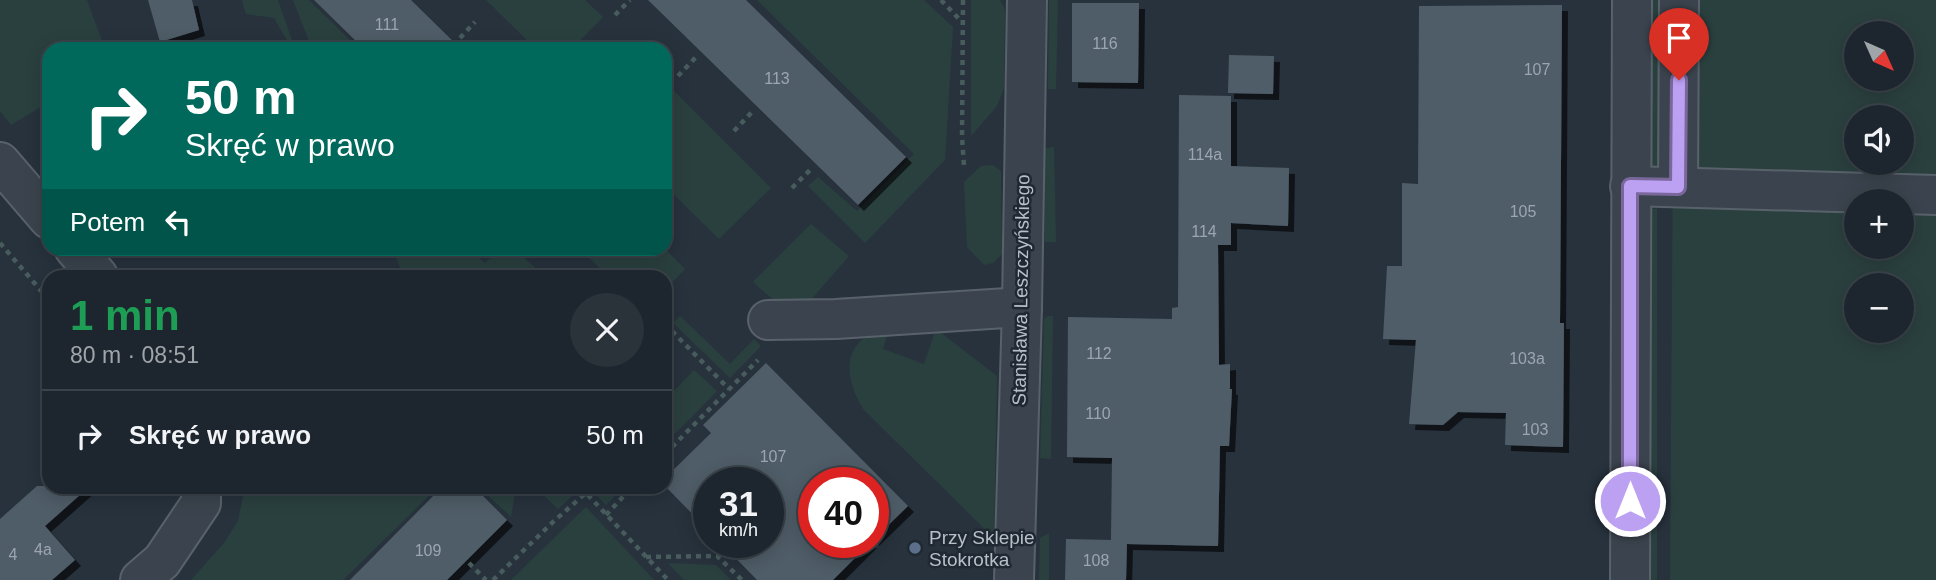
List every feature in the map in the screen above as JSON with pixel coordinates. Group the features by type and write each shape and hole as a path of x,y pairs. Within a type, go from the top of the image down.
{"street":[{"name":"Stanisława Leszczyńskiego","path":"1014,580 1023,307 1023,134 1027,0"},
{"path":"1630,580 1632,0"},
{"path":"1678,187 1679,0"},
{"path":"0,162 42,211"},
{"path":"1630,186 1936,195"},
{"path":"81,256 92,270"},
{"path":"768,320 836,319 1023,307"},
{"path":"151,570 201,503 201,494"}],"path":[{"path":"615,15 630,0"},
{"path":"941,0 963,23"},
{"path":"963,0 964,166"},
{"path":"460,38 475,22"},
{"path":"678,76 698,55"},
{"path":"734,131 752,113"},
{"path":"792,188 810,170"},
{"path":"0,243 42,292"},
{"path":"672,447 766,352 768,320"},
{"path":"672,331 729,389"},
{"path":"493,580 585,494"},
{"path":"587,494 668,580"},
{"path":"606,514 626,494"},
{"path":"646,557 717,555 742,580"},
{"path":"469,563 486,580"}],"green space":[{"path":"0,0 87,0 102,42 42,42 42,106 11,125 0,111"},
{"path":"242,0 278,0 293,42 288,42 274,18 246,14"},
{"path":"293,0 309,0 352,42 309,42"},
{"path":"486,0 585,0 603,17 579,42 529,42"},
{"path":"757,0 924,0 953,27 945,160 865,243 808,186 818,177 857,211 914,154"},
{"path":"971,0 1000,0 1005,10 1004,88 997,106 971,136"},
{"path":"1049,0 1058,0 1056,89 1048,89"},
{"path":"1647,0 1660,0 1658,174 1648,174"},
{"path":"1674,0 1936,0 1936,580 1670,580"},
{"path":"672,89 771,188 719,239 672,193"},
{"path":"1054,147 1056,242 1045,242 1045,148"},
{"path":"993,165 1001,171 1002,254 993,263 984,265 967,247 964,182 981,166"},
{"path":"1647,209 1657,209 1657,580 1647,580"},
{"path":"811,224 849,256 810,301 777,303 753,282"},
{"path":"396,256 478,256 485,263 492,256 523,256 538,270 401,270"},
{"path":"587,256 672,256 685,269 672,283 672,270 602,270"},
{"path":"680,316 730,364 754,339 761,346 730,378 673,323"},
{"path":"1053,316 1051,459 1040,458 1044,319"},
{"path":"889,328 883,349 924,364 936,329 997,376 994,538 863,409 856,396 850,359 862,340"},
{"path":"694,370 717,391 672,437 672,393"},
{"path":"243,494 431,494 343,580 191,580 224,543 238,521"},
{"path":"486,494 515,494 511,517"},
{"path":"542,494 574,494 558,509"},
{"path":"595,494 617,494 606,505"},
{"path":"586,507 654,580 511,580"},
{"path":"1049,533 1049,580 1039,580 1040,538"},
{"path":"668,563 716,565 731,580 684,580"}],"building":[{"path":"148,0 192,0 199,30 160,42"},
{"path":"314,0 411,0 454,42 357,42"},
{"path":"648,0 746,0 906,157 858,205"},
{"path":"1072,3 1139,3 1138,83 1072,82"},
{"path":"1562,5 1560,323 1564,323 1563,447 1505,445 1506,413 1458,412 1443,425 1409,424 1416,340 1383,339 1387,266 1402,266 1402,183 1418,184 1419,6"},
{"path":"1229,55 1274,56 1273,94 1228,93"},
{"path":"1179,95 1231,96 1231,166 1289,168 1288,226 1231,223 1231,245 1218,245 1219,365 1230,364 1232,389 1229,446 1220,446 1218,546 1127,544 1126,580 1065,580 1066,539 1111,540 1112,458 1067,457 1068,317 1172,319 1172,308 1178,307"},
{"path":"766,363 869,467 798,467 798,558 855,558 833,580 757,580 736,558 784,558 784,467 693,467 693,515 672,493 672,471 711,433 703,425"},
{"path":"37,486 42,486 42,494 81,494 45,526 75,560 52,580 0,580 0,519"},
{"path":"889,487 908,506 889,524"},
{"path":"435,494 481,494 507,520 447,580 350,580"}],"place":[{"name":"Przy Sklepie Stokrotka","path":"915,548"}],"route":[{"path":"1630,501 1630,186 1678,187 1679,80"}]}
